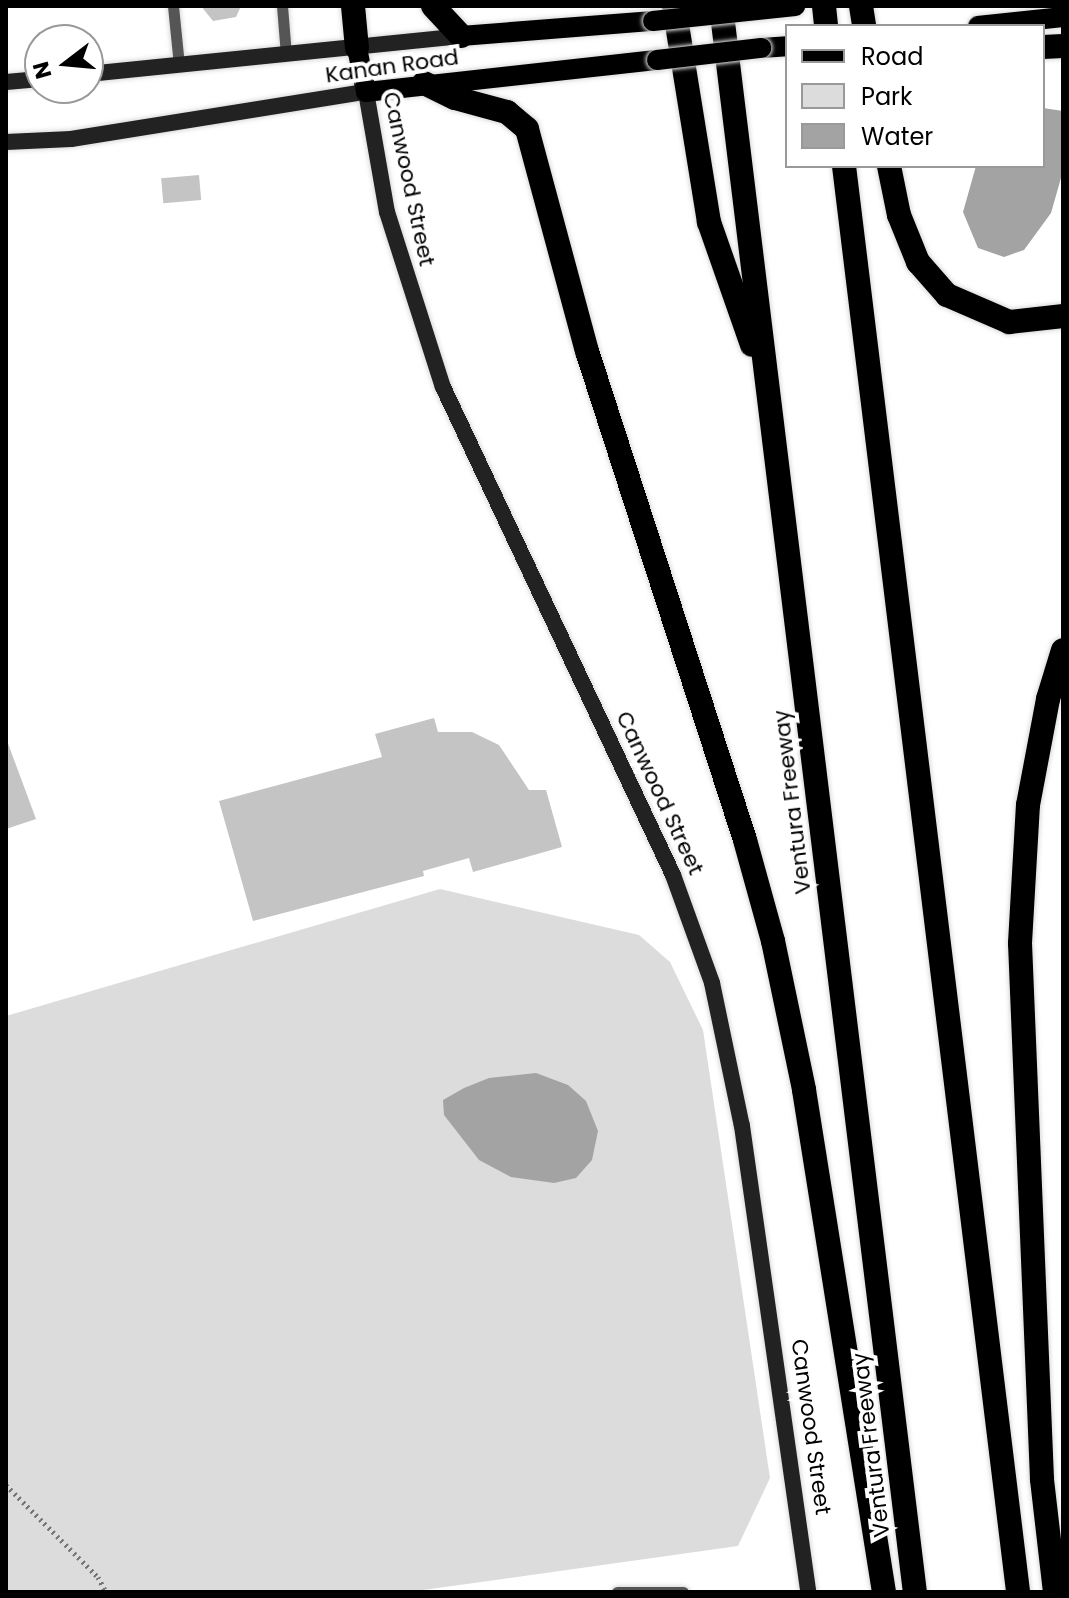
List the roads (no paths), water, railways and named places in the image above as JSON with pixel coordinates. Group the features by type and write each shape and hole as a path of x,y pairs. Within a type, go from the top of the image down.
{"highway":[{"path":"353,6 357,48"},
{"path":"433,6 461,36"},
{"path":"674,6 709,222 768,388"},
{"name":"Ventura Freeway","path":"721,6 915,1592"},
{"path":"424,83 507,112 527,129 587,351 745,840 773,941 804,1090 884,1592"},
{"path":"844,168 1018,1592"},
{"path":"889,168 899,215 918,262 947,295 1009,322 1063,316"},
{"path":"1055,1592 1042,1479 1020,943 1028,805 1048,699 1063,650"}],"main road":[{"name":"Kanan Road","path":"461,36 795,6"},
{"path":"997,24 1063,17"},
{"name":"Kanan Road","path":"366,92 424,83 785,46"},
{"name":"Canwood Street","path":"357,48 366,92"}],"street":[{"name":"Kanan Road","path":"104,72 461,36"},
{"name":"Kanan Road","path":"6,142 71,139 366,92"},
{"name":"Canwood Street","path":"366,92 387,212 443,387 673,875 712,983 742,1126 808,1592"}],"lane":[{"path":"173,6 179,65"},
{"path":"282,6 286,55"},
{"path":"617,1592 683,1592"}],"water":[{"path":"1045,108 1063,111 1063,171 1051,213 1024,250 1004,257 978,248 963,212 975,168 1045,168"},
{"path":"536,1073 568,1085 586,1101 598,1131 592,1160 576,1178 554,1183 511,1177 479,1160 444,1115 443,1100 464,1088 489,1078"}]}
